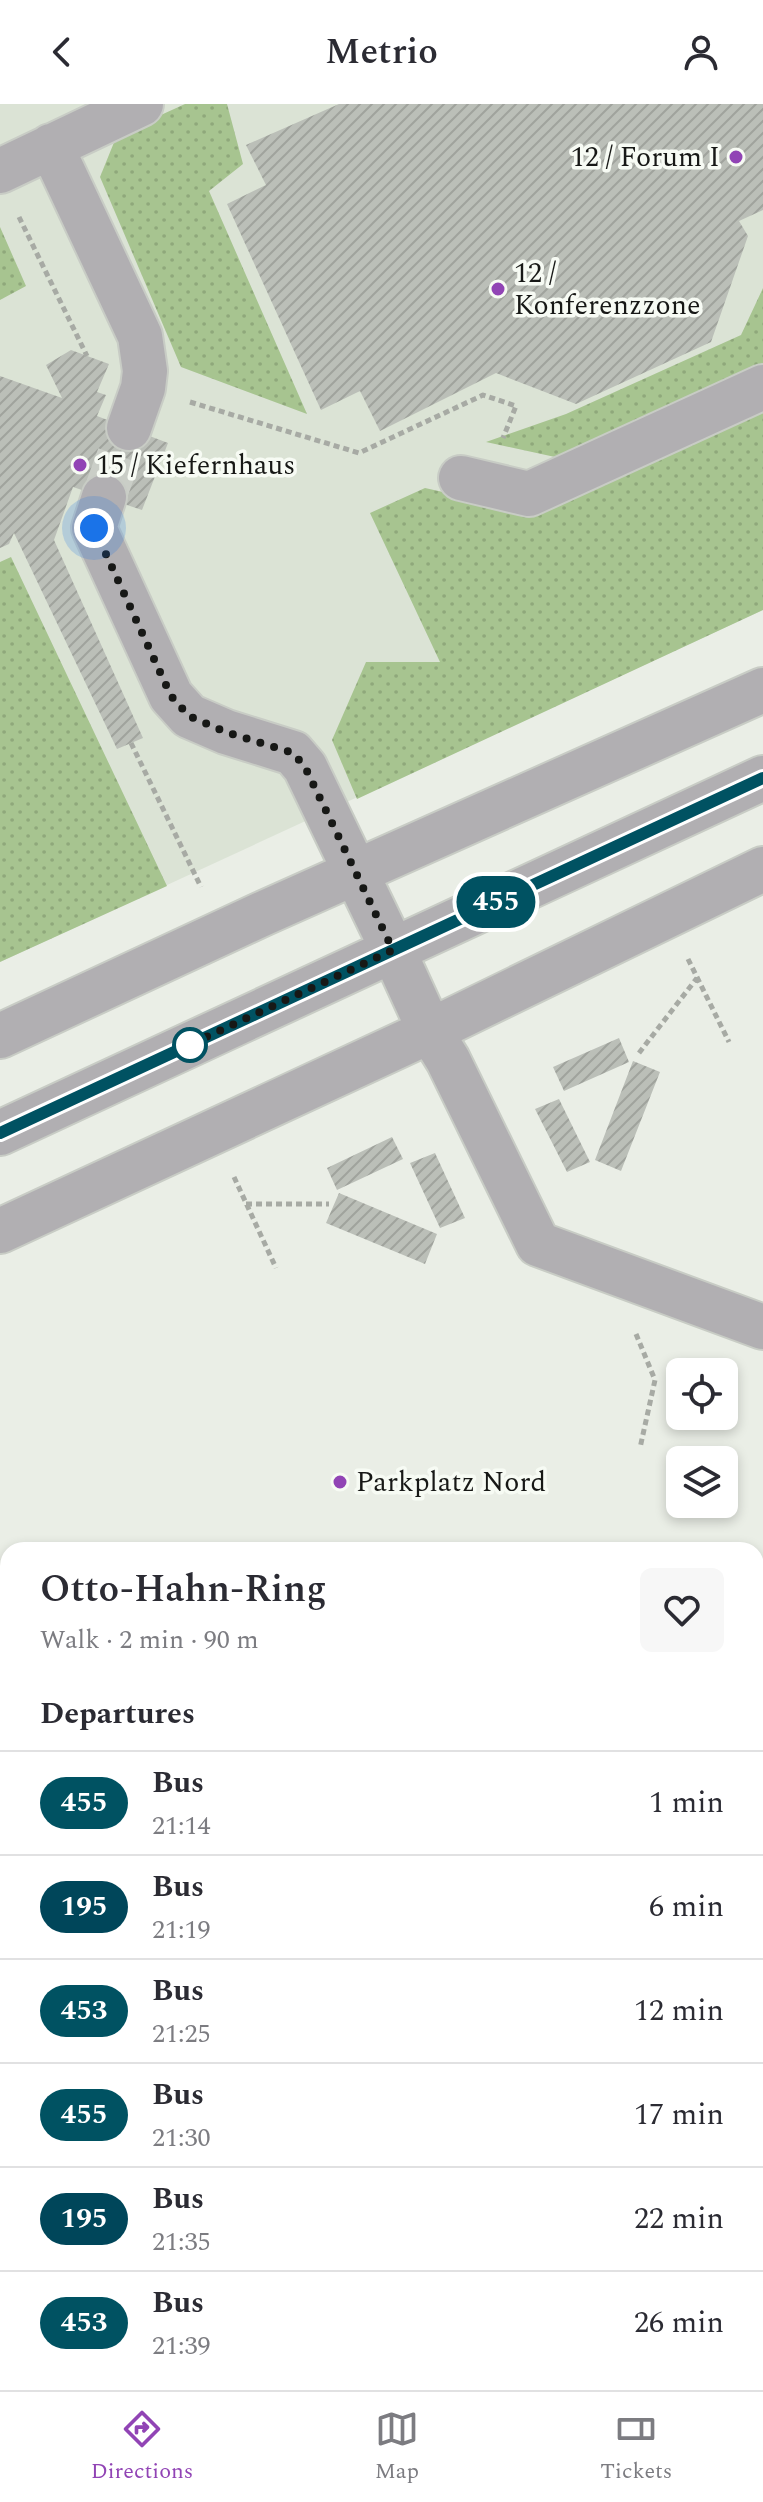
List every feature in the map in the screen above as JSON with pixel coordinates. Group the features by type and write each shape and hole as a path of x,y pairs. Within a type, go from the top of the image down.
{"street":[{"path":"6,189 51,146 141,104"},
{"path":"51,146 140,336 139,396"},
{"path":"473,480 529,494 763,387"},
{"path":"104,497 94,528 171,696 189,716 226,732 293,753 305,767 430,1031 448,1060 538,1244 763,1327"},
{"path":"0,1036 763,690"},
{"path":"0,1133 763,778"},
{"path":"0,1231 430,1031 763,869"}],"path":[{"path":"6,189 87,356"},
{"path":"139,396 359,453 483,395 516,406 473,480"},
{"path":"131,743 205,895"},
{"path":"691,964 729,1042"},
{"path":"639,1053 697,978"},
{"path":"238,1185 276,1268"},
{"path":"246,1204 329,1204"},
{"path":"610,1271 655,1380 640,1448"}],"shaded area":[{"path":"0,104 763,104 763,610 0,962"}],"green space":[{"path":"185,104 227,104 243,164 209,191 307,414 181,367 100,177 117,135"},
{"path":"0,227 26,286 0,300"},
{"path":"763,288 763,363 555,457 486,442 566,414 741,335"},
{"path":"763,407 763,610 357,799 332,740 366,662 440,662 370,513 425,488 533,512"},
{"path":"11,557 167,886 0,962 0,562"}],"building":[{"name":"12 / Konferenzzone","path":"339,104 763,104 763,210 739,221 748,236 711,342 576,404 496,373 380,431 360,391 321,410 227,204 266,185 246,145"},
{"name":"15 / Kiefernhaus","path":"71,350 109,364 97,392 106,395 97,416 168,443 142,510 73,487 54,540 143,738 117,749 14,533 9,544 0,548 0,376 62,398 46,365"},
{"path":"619,1038 629,1062 564,1091 553,1067"},
{"path":"633,1061 660,1072 621,1171 595,1160"},
{"path":"559,1099 590,1162 567,1172 535,1109"},
{"path":"392,1137 403,1159 337,1190 327,1168"},
{"path":"435,1153 465,1218 440,1228 410,1163"},
{"path":"339,1193 437,1234 425,1264 326,1223"}],"tunnel":[{"path":"104,497 129,428"}],"bus line":[{"name":"455","path":"0,1133 763,778"}],"place":[{"name":"12 / Forum I","path":"736,157"},
{"name":"12 / Konferenzzone","path":"498,289"},
{"name":"15 / Kiefernhaus","path":"80,465"},
{"name":"Parkplatz Nord","path":"340,1482"}],"route":[{"path":"94,528 171,696 189,716 226,732 293,753 305,767 393,950 187,1046 190,1045"}]}
